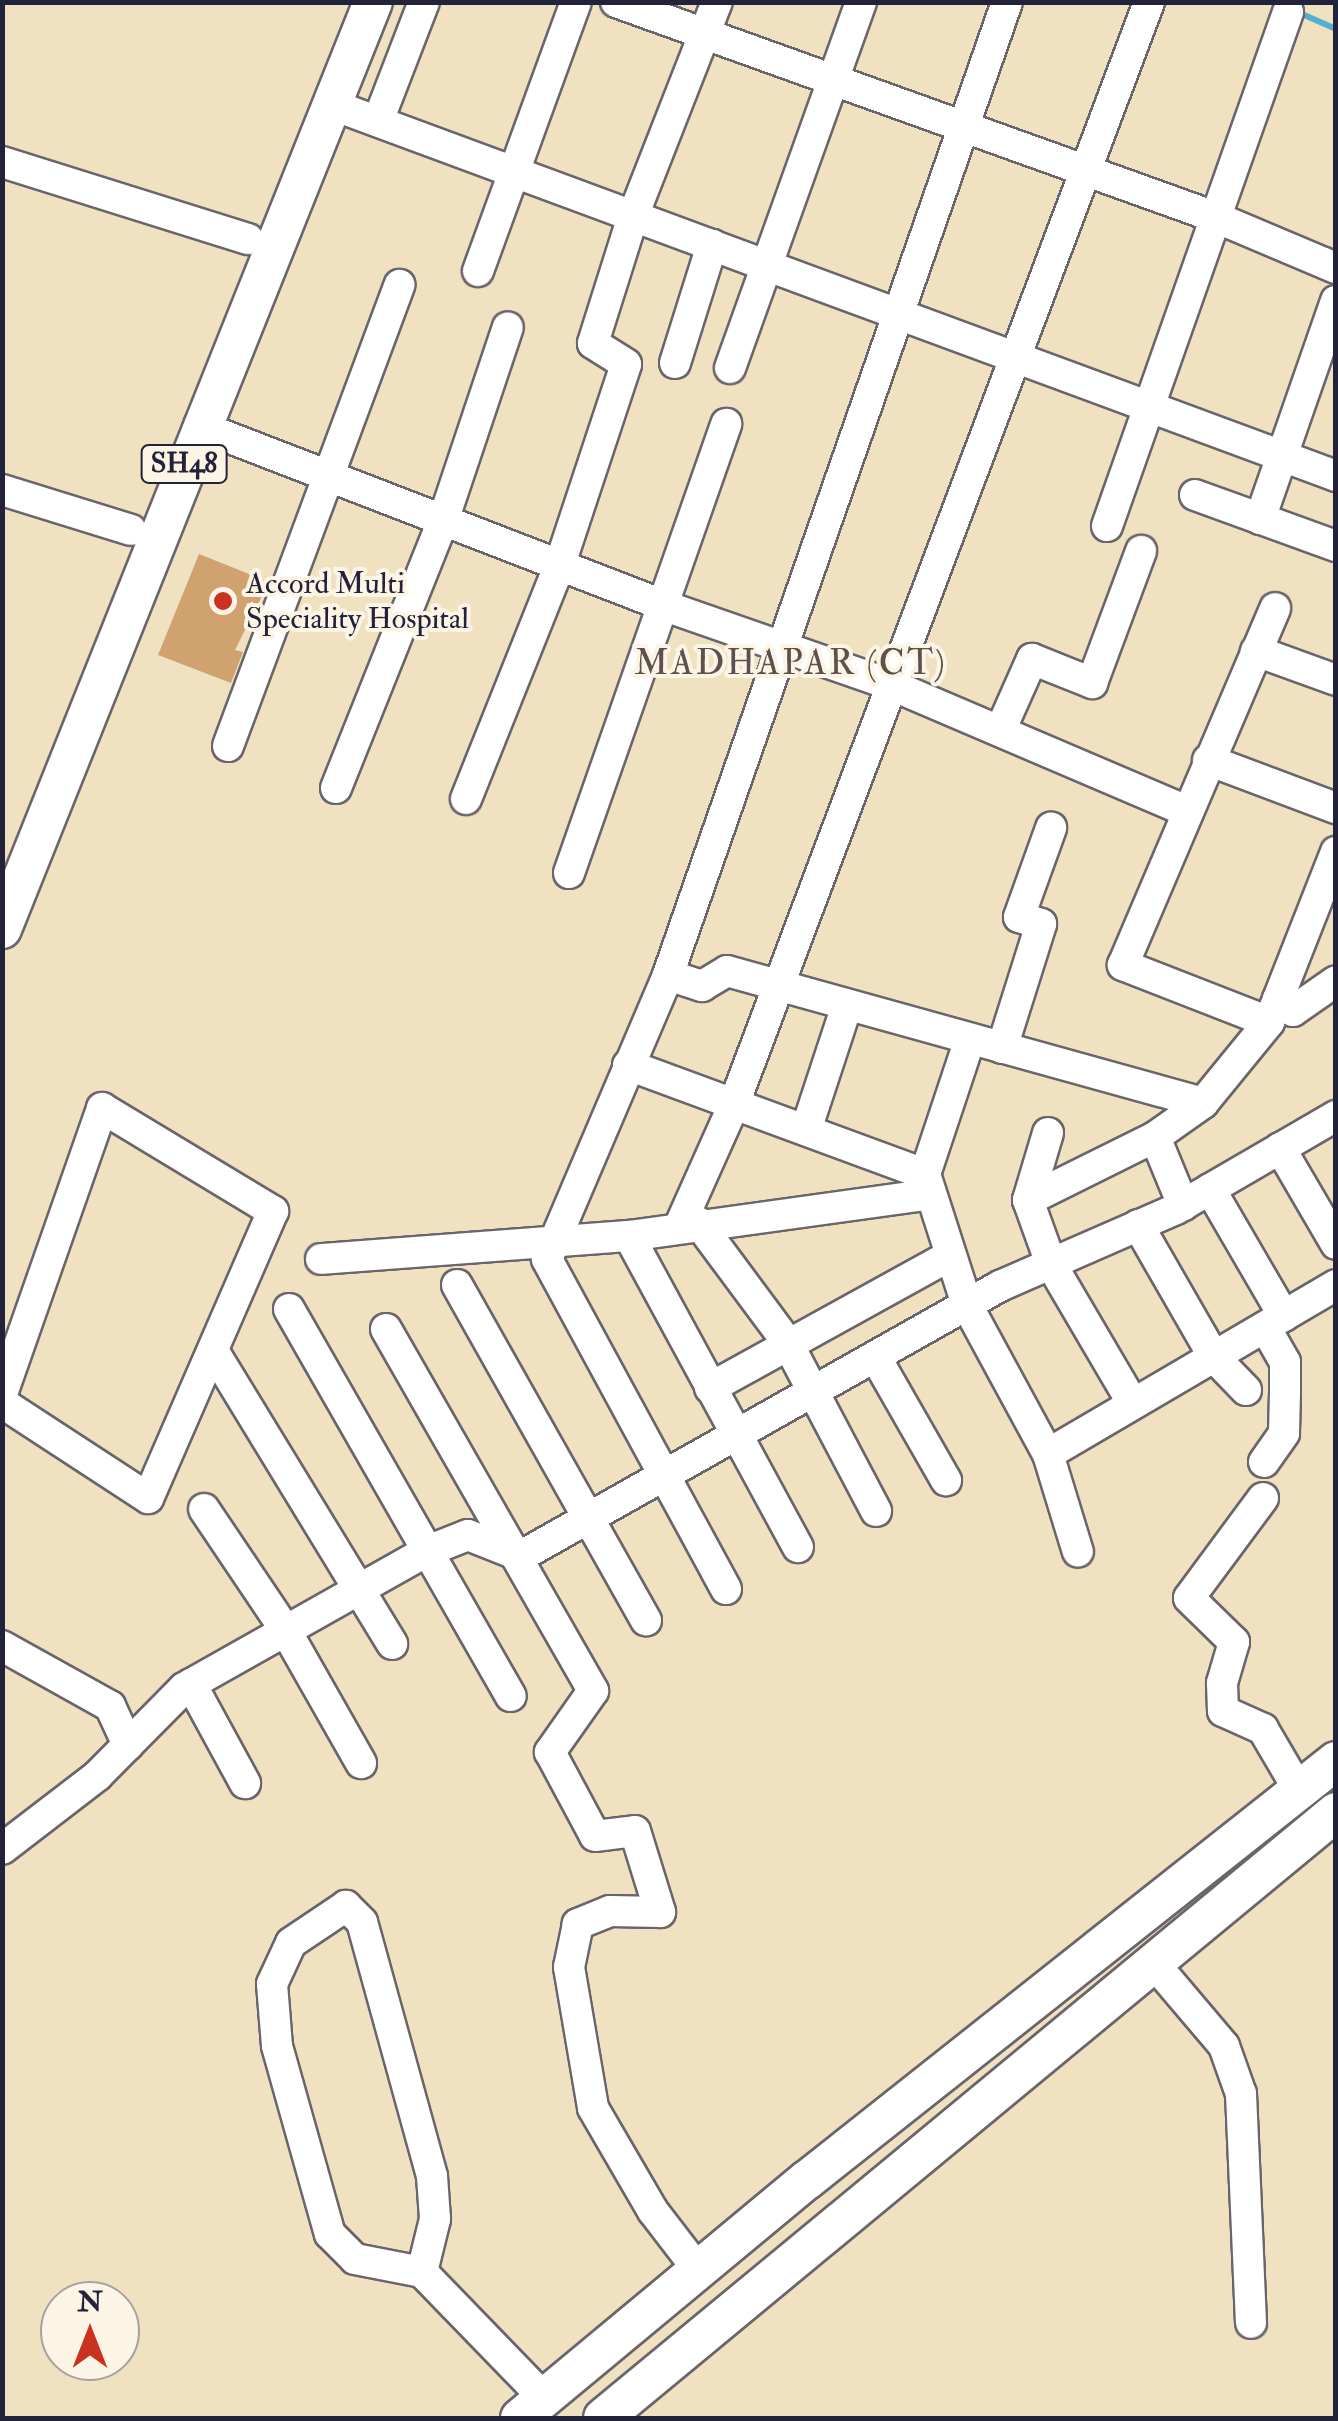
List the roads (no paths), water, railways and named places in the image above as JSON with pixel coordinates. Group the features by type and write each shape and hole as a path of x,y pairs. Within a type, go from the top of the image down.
{"main road":[{"name":"SH48","path":"2,864 248,240 348,2"},
{"name":"SH48","path":"2,930 199,426 374,2"},
{"path":"533,2409 1297,1786 1336,1761"},
{"path":"603,2418 1336,1812"}],"street":[{"path":"378,122 424,2"},
{"path":"478,271 576,2"},
{"path":"616,2 1215,217 1336,268"},
{"path":"466,799 560,561 626,364 593,343 634,216 717,2"},
{"path":"730,368 861,2"},
{"path":"726,1589 547,1259 668,975 780,644 1007,2"},
{"path":"689,1224 888,684 1018,358 1149,2"},
{"path":"1107,526 1288,12"},
{"path":"330,104 1336,476"},
{"path":"2,162 248,240"},
{"path":"675,363 712,246"},
{"path":"228,746 399,285"},
{"path":"1260,519 1336,301"},
{"path":"336,788 444,518 508,327"},
{"path":"569,873 666,606 726,424"},
{"path":"199,426 560,561 666,606 888,684 1186,810"},
{"path":"2,490 132,530"},
{"path":"1195,495 1336,546"},
{"path":"1000,731 1032,659 1092,683 1141,550"},
{"path":"1276,608 1123,964 1273,1010 1293,1011 1331,994"},
{"path":"1256,652 1336,680"},
{"path":"1208,760 1336,808"},
{"path":"1002,1048 1041,924 1019,917 1050,828"},
{"path":"1028,1200 1155,1137 1203,1103 1273,1010 1336,852"},
{"path":"668,975 702,986 727,971 1203,1103"},
{"path":"806,1130 847,1005"},
{"path":"970,1038 928,1184 967,1305 1048,1454 1078,1552"},
{"path":"628,1065 806,1130 928,1184"},
{"path":"2,1394 102,1108 274,1211 148,1498 2,1403"},
{"path":"521,1556 967,1305 1183,1205 1336,1116"},
{"path":"1048,1133 1028,1200 1050,1264 1133,1404"},
{"path":"1155,1137 1183,1205"},
{"path":"1280,1148 1336,1244"},
{"path":"321,1260 629,1236 928,1184"},
{"path":"1210,1189 1274,1321 1285,1362 1284,1433 1264,1462"},
{"path":"689,1224 787,1342 876,1511"},
{"path":"1138,1225 1214,1356 1246,1390"},
{"path":"629,1236 798,1547"},
{"path":"710,1388 787,1342 949,1256"},
{"path":"457,1285 646,1620"},
{"path":"1048,1454 1274,1321 1333,1294"},
{"path":"289,1310 510,1696"},
{"path":"386,1329 521,1556 593,1690 550,1752 596,1836 635,1830 660,1912 610,1911 578,1924 569,1968 594,2108 654,2211 698,2271"},
{"path":"214,1352 392,1644"},
{"path":"876,1358 946,1480"},
{"path":"1263,1498 1189,1598 1234,1642 1222,1683 1222,1711 1262,1729 1297,1786"},
{"path":"204,1509 286,1630 361,1763"},
{"path":"2,1850 128,1745 191,1684 286,1630 425,1552 468,1535 521,1556"},
{"path":"2,1646 110,1706 128,1745"},
{"path":"191,1684 245,1784"},
{"path":"422,2272 435,2219 432,2176 362,1922 346,1906 291,1943 272,1984 277,2046 330,2234 355,2258 422,2272 533,2409"},
{"path":"1152,1961 1224,2046 1241,2094 1251,2323"}],"waterway":[{"path":"1295,11 1336,29"}],"place":[{"name":"Accord Multi Speciality Hospital","path":"223,601"}],"district":[{"name":"MADHAPAR (CT)","path":"791,663"}]}
